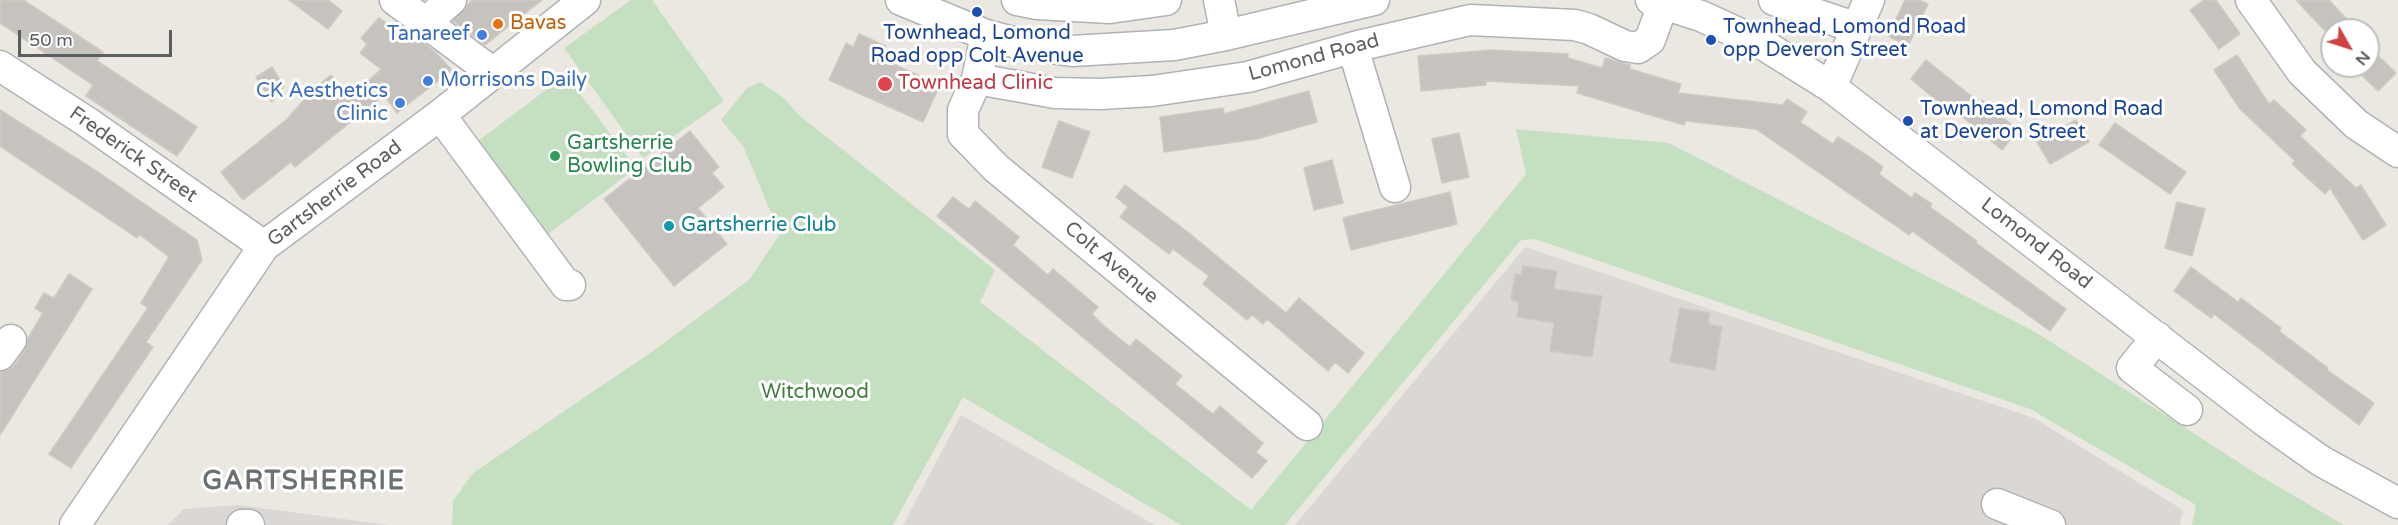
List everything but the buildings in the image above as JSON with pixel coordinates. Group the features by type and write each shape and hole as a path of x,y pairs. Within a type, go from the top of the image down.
{"street":[{"path":"395,0 492,72"},
{"path":"426,22 451,0"},
{"name":"Gartsherrie Road","path":"75,525 264,246 440,115 585,0"},
{"name":"Lomond Road","path":"901,0 986,35 1022,44 1072,51 1174,45 1374,0"},
{"path":"1017,0 1036,4 1110,8 1167,0"},
{"path":"1219,0 1226,35"},
{"path":"1774,0 1857,27"},
{"path":"1831,87 1869,0"},
{"path":"2251,0 2302,72 2356,124 2398,152"},
{"name":"Lomond Road","path":"977,79 1055,93 1152,91 1248,77 1353,48 1470,20 1575,25 1626,46 1638,48 1650,40 1657,2 1701,16 1764,45 1831,87 2266,422 2321,461 2398,503"},
{"path":"977,79 986,35"},
{"path":"1353,48 1395,186"},
{"name":"Frederick Street","path":"0,66 87,122 264,246"},
{"name":"Colt Avenue","path":"977,79 963,110 963,134 996,168 1308,425"},
{"path":"440,115 566,285 570,285"},
{"path":"2157,336 2132,368 2187,410"},
{"path":"1997,504 2050,525"},
{"path":"242,525 249,525"}],"shaded area":[{"path":"1525,247 2034,418 2183,510 2180,525 1295,525"},
{"path":"961,415 1155,525 903,525"},
{"path":"238,505 388,525 168,525 184,509"}],"green space":[{"path":"631,0 652,0 724,101 643,158 564,48"},
{"name":"Gartsherrie Bowling Club","path":"566,75 636,168 543,238 474,144"},
{"name":"Witchwood","path":"760,82 784,98 799,115 995,270 980,302 1251,510 1526,174 1516,129 1669,143 2037,333 2257,474 2344,525 2192,525 2196,505 2030,409 1535,239 1521,240 1285,525 1181,525 963,397 893,525 452,525 453,501 473,473 653,351 749,280 780,234 743,146 721,120 747,88"}],"place":[{"name":"Townhead, Lomond Road opp Colt Avenue","path":"977,12"},
{"name":"Bavas","path":"498,24"},
{"name":"Tanareef","path":"482,35"},
{"name":"Townhead, Lomond Road opp Deveron Street","path":"1711,40"},
{"name":"Morrisons Daily","path":"428,81"},
{"name":"Townhead Clinic","path":"885,84"},
{"name":"CK Aesthetics Clinic","path":"400,103"},
{"name":"Townhead, Lomond Road at Deveron Street","path":"1908,121"},
{"name":"Gartsherrie Bowling Club","path":"555,156"},
{"name":"Gartsherrie Club","path":"669,226"}],"district":[{"name":"GARTSHERRIE","path":"304,482"}]}
